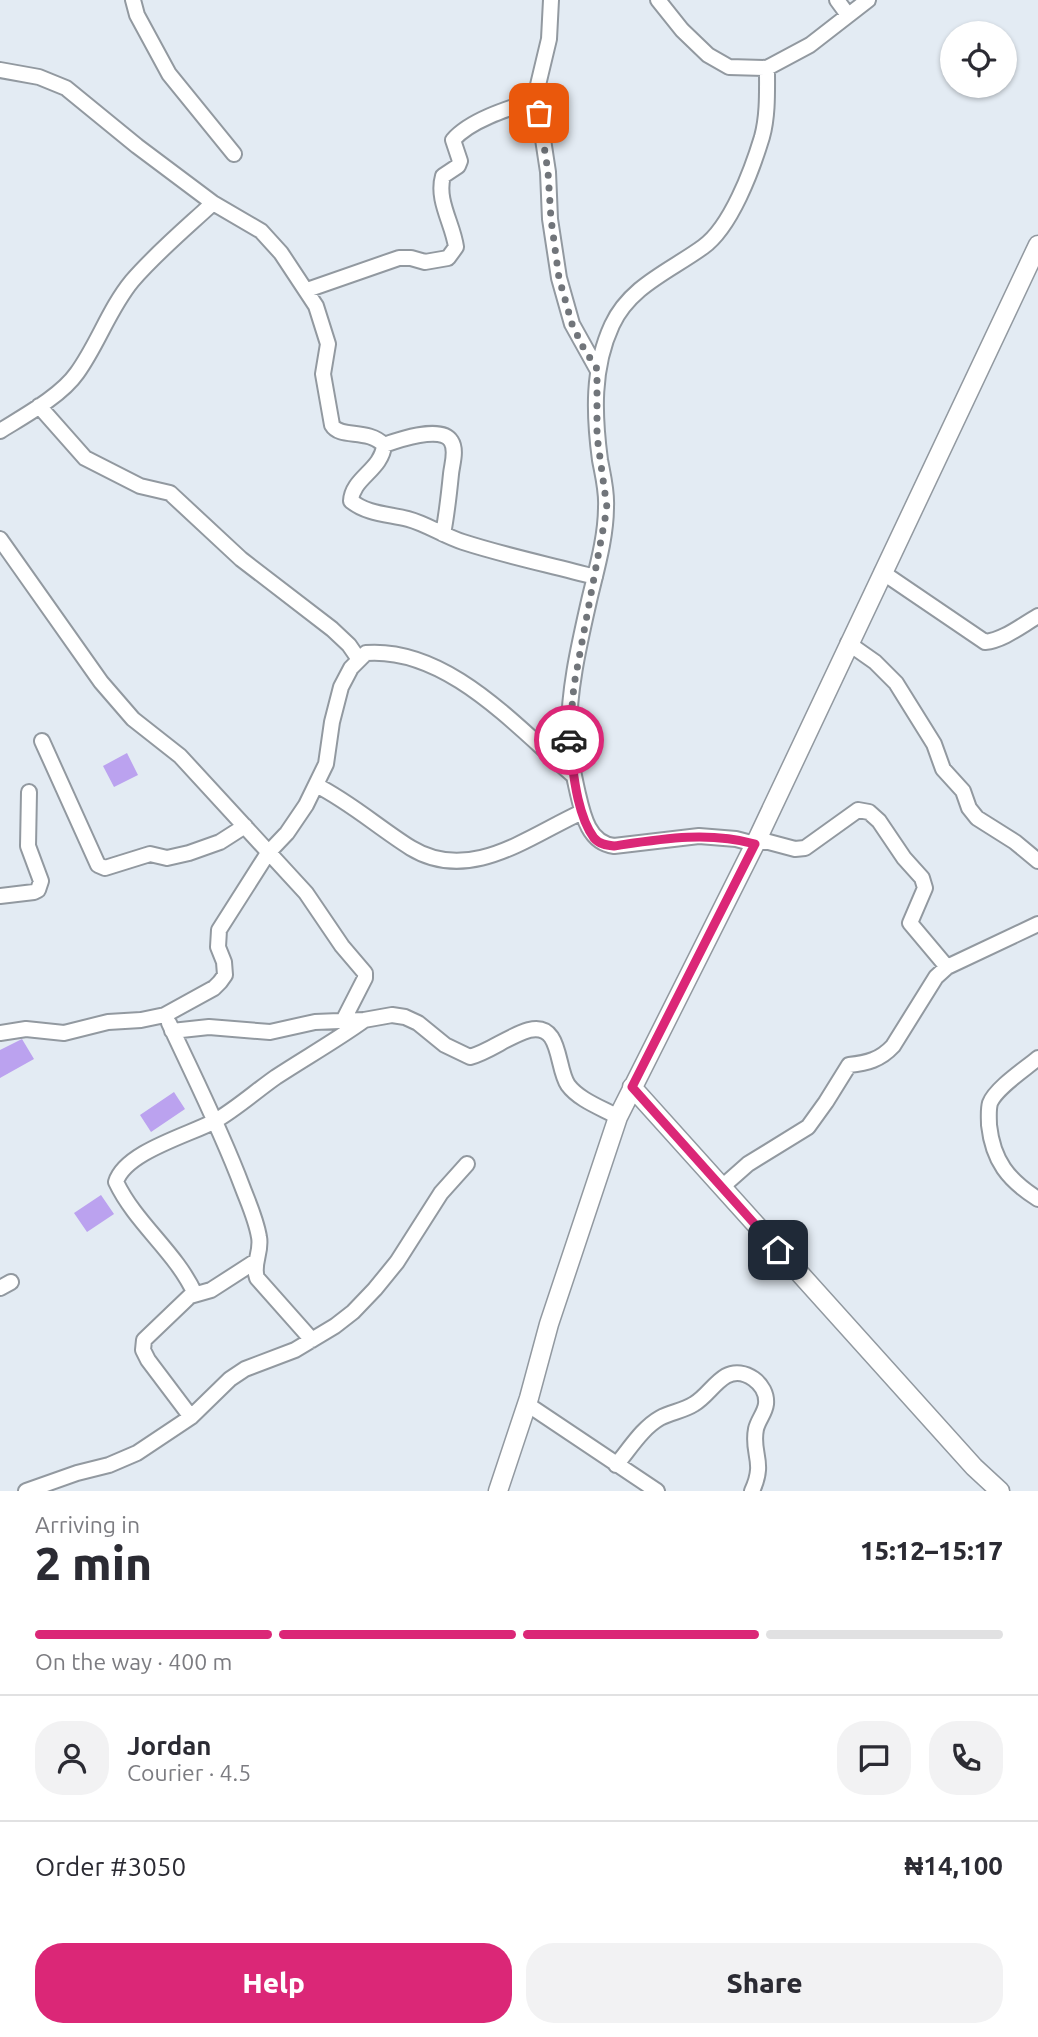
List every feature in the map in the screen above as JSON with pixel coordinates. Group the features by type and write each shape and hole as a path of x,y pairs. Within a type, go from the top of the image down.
{"street":[{"path":"133,0 137,15 169,75 234,154"},
{"path":"551,0 549,39 538,85 551,219 559,278 572,324 597,369"},
{"path":"658,0 682,30 708,55 729,67 768,68 810,45 868,0"},
{"path":"837,0 848,15"},
{"path":"768,68 762,135 743,186 725,222 715,237 703,247 653,279 631,297 612,323 600,356 597,369 597,436 607,508 583,628 570,717 569,739 574,776 582,812 594,839 604,845 699,836 736,839 755,844 765,841 794,849 805,848 858,810 869,812 879,821 904,858 922,878 925,888 910,923 947,967"},
{"path":"0,70 39,77 66,88 213,203 261,231 281,253 316,306 328,344 323,374 331,425 340,433 358,433 384,445"},
{"path":"307,290 399,258 425,262 448,258 456,247 454,231 440,188 443,176 458,166 460,161 453,140 464,130 503,110 538,99"},
{"path":"0,431 66,386 77,373 106,319 131,283 213,203"},
{"path":"498,1491 527,1404 549,1324 618,1117 755,844 1037,252"},
{"path":"39,406 85,458 140,486 170,493 241,559 332,629 358,658"},
{"path":"384,445 412,436 445,435 452,442 454,451 450,502 443,534"},
{"path":"384,445 377,465 356,486 351,501 369,510 407,519 481,547 595,577"},
{"path":"0,539 100,682 133,719 180,756 245,826 306,893 342,946 365,973 363,984 343,1021"},
{"path":"883,572 985,642 1011,632 1038,616"},
{"path":"849,643 875,662 896,683 926,729 943,769 963,791 969,808 977,818 1015,842 1038,862"},
{"path":"0,1033 26,1029 64,1033 108,1022 165,1015 220,982 225,975 224,962 218,947 219,930 268,853 287,833 306,806 326,764 331,722 341,687 358,658 366,653 400,654 435,667 464,684 500,710 574,776"},
{"path":"42,741 99,865 104,868 150,854 167,858 189,853 220,842 245,826"},
{"path":"316,785 347,803 411,848 431,859 455,862 482,859 505,850 582,812"},
{"path":"0,896 34,892 40,886 41,881 28,846 29,792"},
{"path":"722,1187 748,1164 808,1127 849,1065 863,1064 886,1055 936,977 947,967 1038,924"},
{"path":"165,1015 228,1148 259,1237 260,1251 254,1270 257,1278 312,1340"},
{"path":"172,1031 209,1027 270,1032 315,1022 364,1020 392,1015 418,1023 445,1045 470,1057 528,1031 539,1029 556,1044 561,1070 568,1085 589,1101 618,1117"},
{"path":"195,1294 187,1276 140,1221 116,1182 124,1167 169,1140 214,1121 364,1020"},
{"path":"1038,1058 990,1103 989,1117 996,1159 1023,1190 1038,1199"},
{"path":"632,1087 974,1467 1000,1491"},
{"path":"26,1491 109,1465 137,1453 191,1417 230,1379 245,1369 295,1350 353,1312 403,1253 441,1193 467,1164"},
{"path":"191,1417 148,1360 143,1350 144,1340 195,1294 211,1290 256,1261"},
{"path":"617,1465 648,1427 659,1419 697,1403 725,1376 734,1373 745,1375 759,1382 766,1404 757,1427 755,1444 760,1462 758,1478 752,1491"},
{"path":"527,1404 657,1491"}],"building":[{"path":"127,753 138,775 114,787 103,766"},
{"path":"22,1039 34,1059 0,1078 0,1050"},
{"path":"174,1092 185,1109 151,1132 140,1115"},
{"path":"101,1195 114,1214 87,1232 74,1213"}],"way so far":[{"path":"539,113 559,278 572,324 597,369 597,436 607,508 583,628 569,740"}],"route":[{"path":"569,740 582,812 594,839 604,845 699,836 736,839 755,844 632,1087 778,1250"}]}
